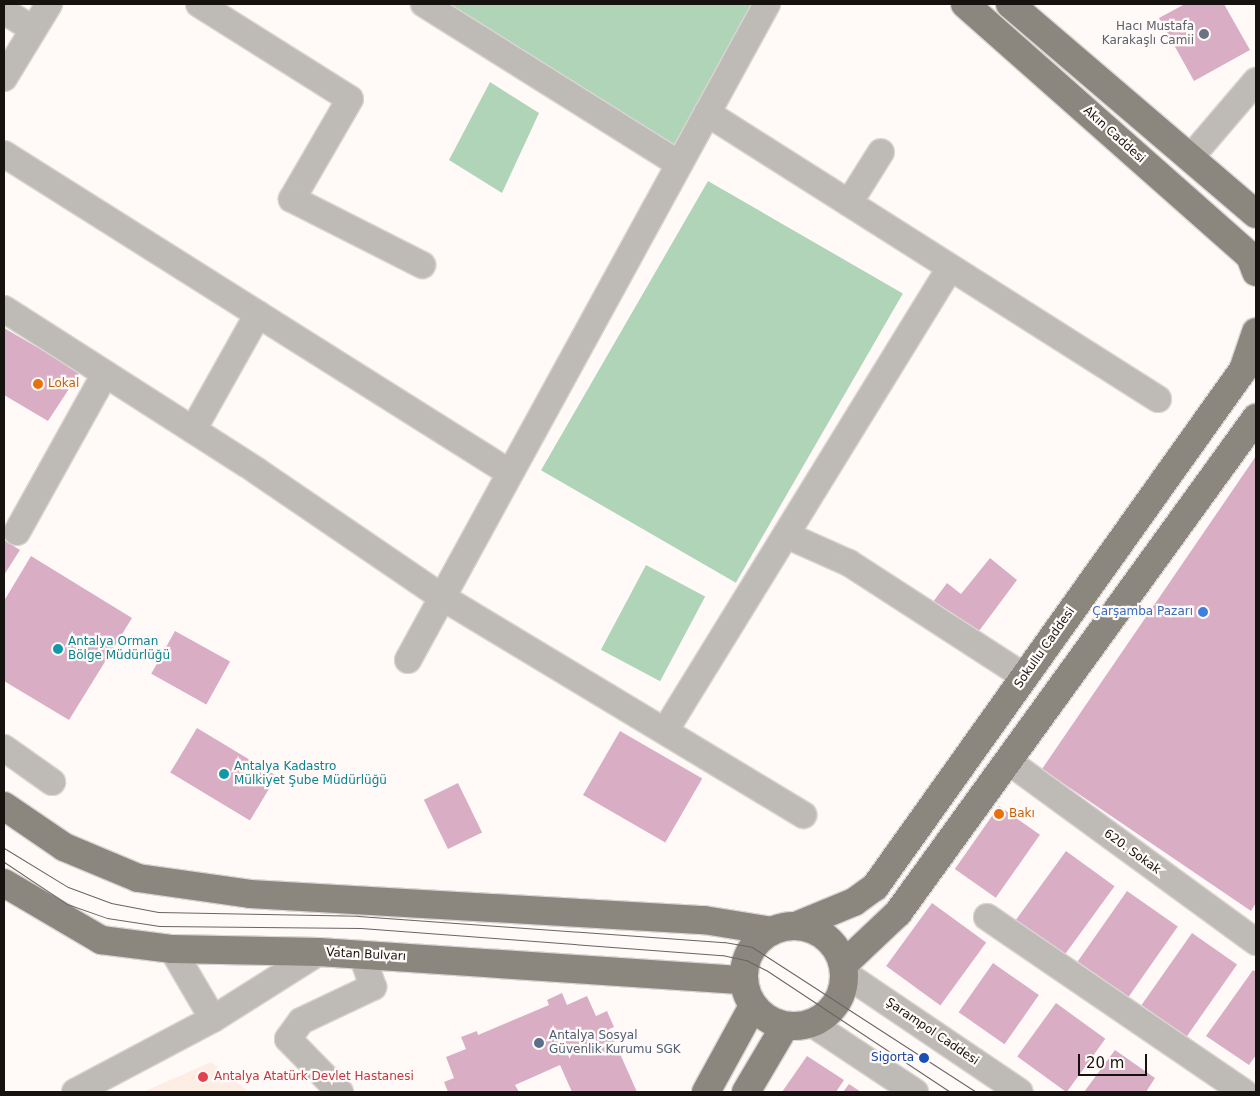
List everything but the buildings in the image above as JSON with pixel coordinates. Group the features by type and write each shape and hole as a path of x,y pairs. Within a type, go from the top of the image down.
{"main road":[{"name":"Akın Caddesi","path":"965,4 1250,256 1256,272"},
{"path":"1024,8 1256,214"},
{"name":"Sokullu Caddesi","path":"784,928 854,902 875,886 1243,370 1256,332"},
{"path":"844,969 898,913 1256,418"},
{"path":"4,806 64,847 138,878 250,894 704,920 784,928 826,938 844,969 843,987 834,1006 798,1024 746,1092"},
{"name":"Vatan Bulvarı","path":"4,883 101,940 172,949 319,952 743,980"},
{"path":"784,928 752,948 743,980 753,1006 762,1015 798,1024"},
{"path":"706,1092 753,1006"}],"street":[{"path":"4,78 49,4"},
{"path":"199,4 350,99 292,199 422,265"},
{"path":"424,4 679,164"},
{"path":"408,660 766,4"},
{"path":"4,11 33,29"},
{"path":"1191,157 1256,81"},
{"path":"707,113 1158,399"},
{"path":"848,203 881,152"},
{"path":"4,154 510,473"},
{"path":"665,731 950,268"},
{"path":"4,309 193,430 442,597 803,814"},
{"path":"193,430 258,314"},
{"path":"17,532 105,374"},
{"path":"786,535 850,563 1024,676"},
{"path":"4,748 52,782"},
{"name":"620. Sokak","path":"1008,761 1255,940"},
{"path":"987,917 1244,1092"},
{"path":"172,949 213,1019"},
{"path":"75,1092 213,1019 319,952"},
{"path":"340,1092 288,1039 301,1021 373,986 362,955"},
{"name":"Şarampol Caddesi","path":"844,969 1020,1092"},
{"path":"798,1024 915,1092"}],"shaded area":[{"name":"Antalya Atatürk Devlet Hastanesi","path":"211,1062 249,1092 143,1092"}],"green space":[{"path":"424,4 767,4 679,164"},
{"path":"490,82 539,113 502,193 449,160"},
{"path":"708,181 903,294 736,583 541,470"},
{"path":"646,565 705,596 660,681 601,650"}],"tram line":[{"path":"4,848 68,887 111,903 158,912 358,916 724,942 752,947 976,1092"},
{"path":"4,862 67,904 107,918 159,926 361,928 722,955 746,960 766,970 950,1092"}],"place":[{"name":"Hacı Mustafa Karakaşlı Camii","path":"1204,34"},
{"name":"Lokal","path":"38,384"},
{"name":"Çarşamba Pazarı","path":"1203,612"},
{"name":"Antalya Orman Bölge Müdürlüğü","path":"58,649"},
{"name":"Antalya Kadastro Mülkiyet Şube Müdürlüğü","path":"224,774"},
{"name":"Bakı","path":"999,814"},
{"name":"Antalya Sosyal Güvenlik Kurumu SGK","path":"539,1043"},
{"name":"Sigorta","path":"924,1058"},
{"name":"Antalya Atatürk Devlet Hastanesi","path":"203,1077"}]}
